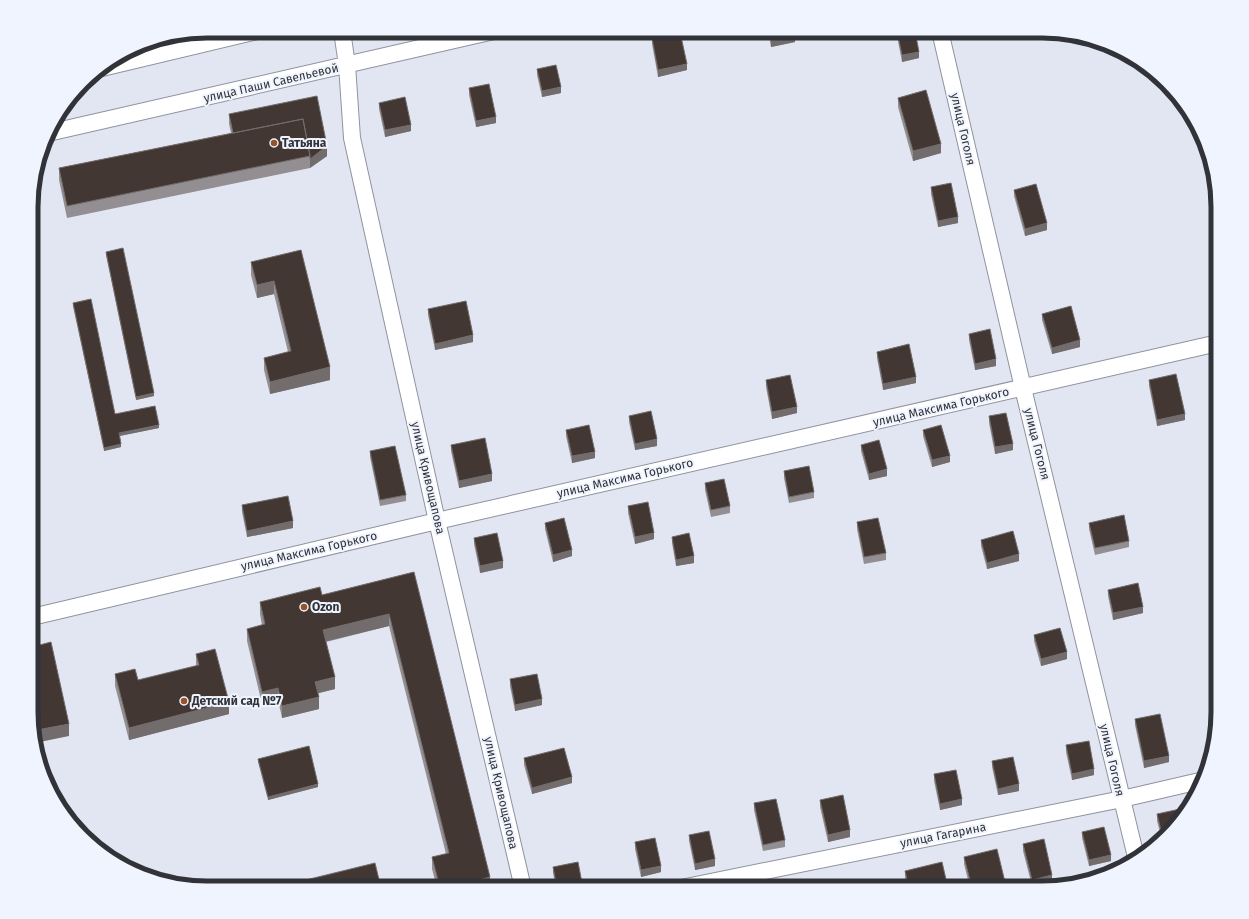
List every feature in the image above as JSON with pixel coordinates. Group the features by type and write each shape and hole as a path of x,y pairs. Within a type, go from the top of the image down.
{"street":[{"path":"115,65 228,38"},
{"name":"улица Кривощапова","path":"343,38 347,65 352,138 437,521 521,881"},
{"name":"улица Паши Савельевой","path":"55,131 464,38"},
{"name":"улица Гоголя","path":"942,38 1023,388 1135,853"},
{"name":"улица Максима Горького","path":"38,616 437,521 1211,345"},
{"name":"улица Гагарина","path":"716,881 1122,799 1196,782"}],"building":[{"path":"652,38 681,38 687,64 658,70"},
{"path":"771,38 783,38 771,40"},
{"path":"898,38 916,38 919,52 902,55"},
{"path":"556,65 561,87 542,91 537,69"},
{"path":"489,84 496,117 476,121 469,88"},
{"path":"926,90 941,144 913,151 898,98"},
{"path":"317,96 327,146 310,159 303,119 233,133 229,114"},
{"path":"405,97 411,125 385,130 379,103"},
{"path":"303,119 310,156 67,206 59,168"},
{"path":"951,183 958,217 938,221 931,187"},
{"path":"1036,184 1047,223 1025,229 1014,190"},
{"path":"123,248 154,393 136,397 106,252"},
{"path":"301,250 330,367 270,382 264,358 291,351 274,281 257,285 251,262"},
{"path":"91,299 115,414 155,406 159,425 119,433 121,444 104,448 73,303"},
{"path":"466,301 473,335 435,344 428,309"},
{"path":"1071,306 1080,340 1052,348 1042,314"},
{"path":"990,329 996,359 975,364 969,334"},
{"path":"909,344 916,377 883,384 877,352"},
{"path":"1176,374 1185,414 1157,420 1149,380"},
{"path":"790,375 797,407 772,412 766,380"},
{"path":"651,411 657,439 635,444 629,416"},
{"path":"1006,413 1013,444 995,447 989,416"},
{"path":"589,425 595,452 572,456 566,430"},
{"path":"941,425 950,456 932,460 923,430"},
{"path":"485,438 492,474 459,481 451,445"},
{"path":"879,440 887,469 869,474 861,445"},
{"path":"395,446 406,495 380,500 370,451"},
{"path":"809,466 814,492 789,497 784,471"},
{"path":"724,479 730,506 711,510 705,483"},
{"path":"288,496 293,521 247,531 242,505"},
{"path":"648,502 654,533 635,537 628,506"},
{"path":"1124,515 1129,541 1095,548 1089,523"},
{"path":"564,518 572,550 553,555 545,523"},
{"path":"878,518 886,553 864,557 857,522"},
{"path":"1013,531 1019,554 987,563 981,540"},
{"path":"497,533 503,561 480,566 474,538"},
{"path":"689,533 694,556 676,560 672,537"},
{"path":"414,572 490,877 475,881 438,881 432,857 449,853 389,614 323,630 335,677 315,682 319,697 282,706 278,688 262,692 247,629 265,624 260,602 320,587 322,595"},
{"path":"1138,583 1143,607 1113,613 1108,590"},
{"path":"1060,628 1067,652 1041,659 1034,635"},
{"path":"51,642 69,724 39,730 38,645"},
{"path":"215,649 229,702 129,728 115,674 135,669 138,680 199,665 196,654"},
{"path":"537,674 542,699 515,705 510,679"},
{"path":"1160,714 1169,756 1144,761 1135,719"},
{"path":"1089,741 1094,769 1072,774 1066,745"},
{"path":"309,746 318,784 268,797 258,759"},
{"path":"564,748 572,777 532,788 524,758"},
{"path":"1013,757 1019,784 998,789 992,761"},
{"path":"956,770 962,799 940,804 934,774"},
{"path":"843,795 850,830 828,835 820,800"},
{"path":"776,799 785,840 763,845 754,803"},
{"path":"1180,809 1161,833 1157,814"},
{"path":"1104,827 1111,855 1089,860 1082,832"},
{"path":"709,831 715,859 695,864 689,835"},
{"path":"655,838 661,866 641,870 635,842"},
{"path":"1044,839 1052,875 1032,880 1023,844"},
{"path":"997,849 1005,881 970,881 964,857"},
{"path":"578,862 582,881 556,881 553,867"},
{"path":"942,862 946,881 907,881 905,871"},
{"path":"375,863 379,881 302,881"}],"place":[{"name":"Татьяна","path":"274,143"},
{"name":"Ozon","path":"304,607"},
{"name":"Детский сад №7","path":"184,701"}]}
